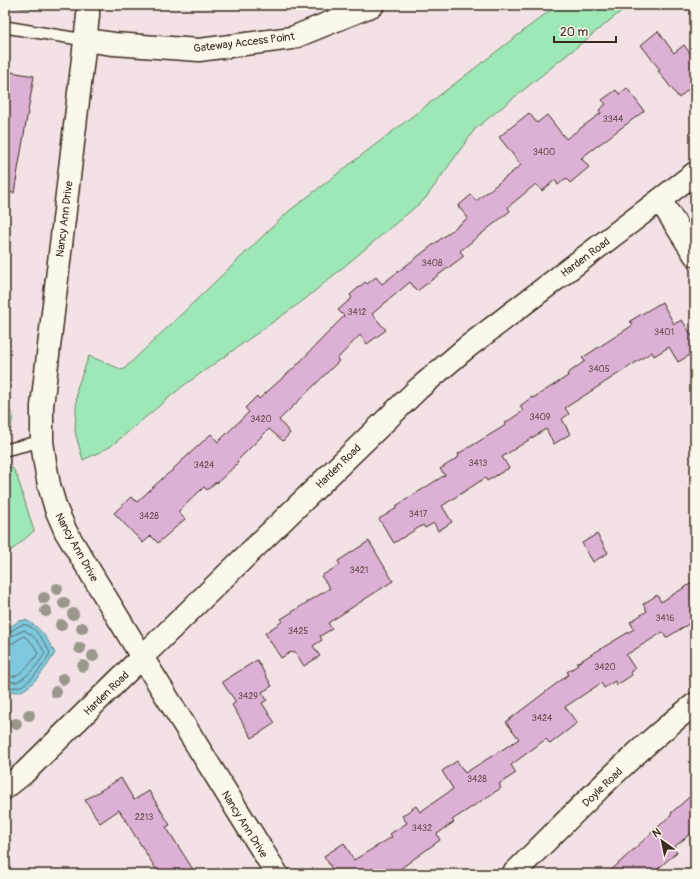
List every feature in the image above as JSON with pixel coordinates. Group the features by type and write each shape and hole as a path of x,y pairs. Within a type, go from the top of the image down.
{"street":[{"name":"Nancy Ann Drive","path":"88,5 88,16 42,406 42,441 49,485 56,509 66,532 277,874"},
{"name":"Gateway Access Point","path":"85,40 114,44 199,50 292,38 364,7"},
{"name":"Harden Road","path":"5,788 24,773 418,389 466,348 695,173"},
{"path":"660,200 695,255"},
{"name":"Doyle Road","path":"513,874 638,751 662,729 695,704"}],"lane":[{"path":"5,29 85,40"},
{"path":"5,450 42,441"}],"green space":[{"path":"5,5 53,5 28,9"},
{"path":"557,5 629,5 475,129 425,199 304,300 183,386 110,447 83,460 75,432 77,388 89,356 123,370 289,211"},
{"path":"5,406 13,414 11,429 5,432"},
{"path":"12,467 17,476 34,531 5,556 5,468"}],"water":[{"path":"26,620 43,634 55,653 49,663 29,686 18,692 5,690 5,630 19,621"}],"building":[{"path":"658,31 674,53 684,45 695,60 695,83 679,98 658,71 660,70 641,45"},
{"path":"5,71 34,76 14,193 5,192"},
{"path":"627,88 644,111 581,158 589,167 570,183 566,178 558,185 555,180 542,191 536,184 508,207 510,211 460,251 464,256 417,291 410,282 372,314 386,330 367,344 360,335 337,359 339,361 279,420 290,433 283,441 269,429 237,461 238,463 217,483 216,482 207,490 204,487 178,512 185,519 158,543 151,536 143,543 114,513 131,497 137,502 211,434 218,442 249,412 245,408 257,396 259,399 295,367 344,316 338,310 352,298 350,295 365,282 367,284 376,277 382,284 468,218 458,206 471,195 476,201 521,165 499,137 529,113 537,123 547,115 566,139 601,113 599,110 606,104 602,100 616,90 619,94"},
{"path":"662,302 674,324 682,320 695,341 695,352 678,362 669,347 654,356 652,352 565,408 569,414 562,419 570,434 554,444 546,429 502,457 509,468 487,481 485,478 442,506 452,522 438,531 434,523 425,528 423,525 394,543 379,519 397,508 396,506 445,475 440,469 459,457 458,454 506,425 505,423 523,411 520,406 532,397 533,398 568,376 567,374 585,361 582,358 633,325 630,321"},
{"path":"597,534 608,553 593,562 582,543"},
{"path":"369,541 393,581 328,623 332,629 320,636 322,640 313,646 320,656 304,666 295,652 291,652 281,658 265,633 283,621 281,619 330,588 321,576 340,565 338,561"},
{"path":"695,581 695,620 666,638 663,632 626,655 635,669 630,672 632,675 617,685 615,681 604,688 601,683 565,707 577,723 550,744 546,739 511,765 516,773 499,784 501,788 452,820 454,822 437,834 440,840 393,874 331,874 334,872 324,856 344,843 354,860 392,837 390,834 407,823 402,816 416,806 420,812 453,789 442,771 457,761 465,773 519,739 506,722 569,674 567,672 578,665 577,663 634,629 630,622 647,611 643,604 657,595 661,602"},
{"path":"257,660 272,686 262,692 267,700 262,703 275,723 252,738 232,705 236,702 222,682"},
{"path":"121,778 134,800 149,791 170,825 166,827 196,874 159,874 119,810 100,823 85,800"},
{"path":"695,792 695,830 673,848 677,852 652,874 607,874 672,814 671,813"}]}
